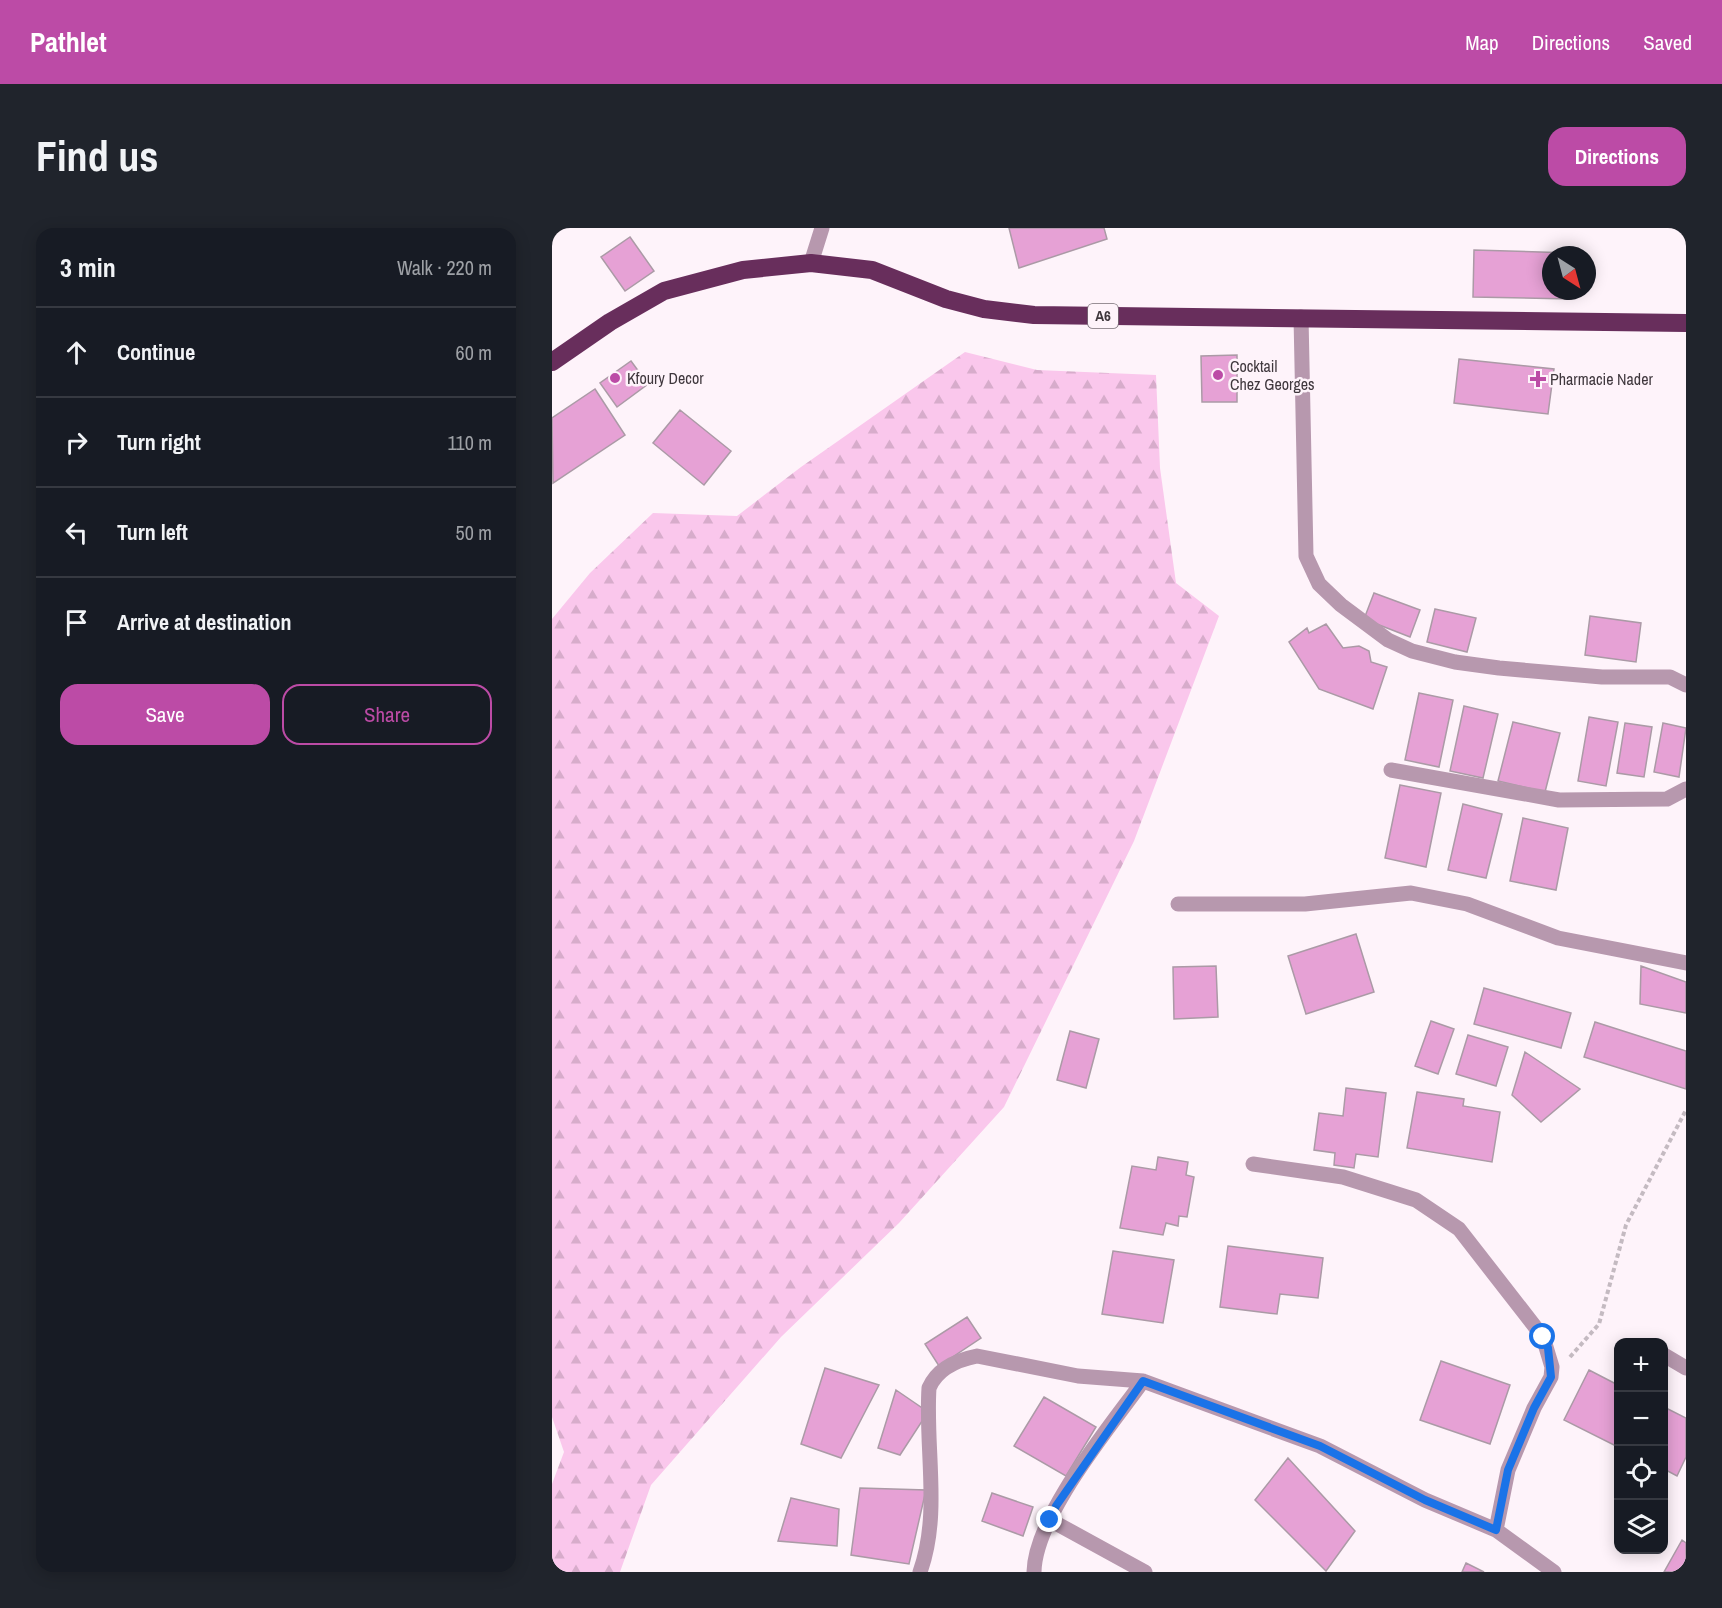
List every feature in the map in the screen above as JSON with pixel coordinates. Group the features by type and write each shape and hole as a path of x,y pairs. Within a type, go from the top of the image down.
{"highway":[{"name":"A6","path":"552,362 610,321 664,291 743,270 811,263 872,270 946,299 984,309 1034,315 1686,323"}],"street":[{"path":"811,263 822,228"},
{"path":"1301,317 1306,556 1319,584 1368,626 1388,640 1412,651 1455,662 1499,668 1602,677 1670,677 1686,685"},
{"path":"1391,770 1559,800 1667,799 1686,789"},
{"path":"1178,904 1305,904 1411,892 1467,904 1558,938 1686,963"},
{"path":"1253,1164 1343,1177 1416,1200 1459,1229 1543,1337 1550,1357 1551,1377 1534,1408 1508,1470 1496,1530"},
{"path":"920,1572 926,1555 931,1524 929,1388 942,1370 977,1356 1078,1376 1143,1381 1320,1446 1425,1500 1496,1530 1554,1572"},
{"path":"1668,1357 1686,1368"},
{"path":"1034,1572 1038,1548 1056,1506 1143,1381"},
{"path":"1050,1520 1145,1572"}],"path":[{"path":"1551,1377 1599,1324 1626,1225 1686,1110"}],"green space":[{"path":"965,352 1037,370 1156,375 1160,468 1176,583 1219,616 1134,841 1004,1107 899,1223 781,1337 651,1485 620,1572 552,1572 552,1484 564,1452 552,1417 552,619 590,573 653,513 737,516 801,467"}],"building":[{"path":"1009,228 1104,228 1107,239 1019,268"},
{"path":"630,237 654,271 625,291 601,257"},
{"path":"1474,250 1542,252 1542,298 1473,297"},
{"path":"1237,355 1237,402 1202,402 1201,356"},
{"path":"1459,359 1554,369 1548,414 1454,403"},
{"path":"631,361 648,384 617,407 600,383"},
{"path":"595,389 625,435 553,483 552,418"},
{"path":"680,410 731,451 704,485 653,443"},
{"path":"1374,593 1420,610 1410,637 1364,619"},
{"path":"1435,609 1476,618 1467,652 1427,642"},
{"path":"1590,616 1641,623 1636,662 1585,655"},
{"path":"1326,624 1343,648 1359,646 1369,651 1371,662 1387,667 1373,709 1319,689 1289,642 1307,628 1309,633"},
{"path":"1419,693 1453,700 1439,767 1405,760"},
{"path":"1464,706 1498,714 1483,778 1450,771"},
{"path":"1589,717 1618,722 1606,786 1578,781"},
{"path":"1513,722 1560,733 1545,792 1498,781"},
{"path":"1625,723 1652,727 1644,777 1617,773"},
{"path":"1663,723 1686,728 1679,777 1654,772"},
{"path":"1400,785 1441,793 1426,867 1385,858"},
{"path":"1463,804 1502,814 1486,878 1448,870"},
{"path":"1523,818 1568,828 1556,890 1510,881"},
{"path":"1356,934 1374,992 1306,1014 1288,956"},
{"path":"1216,966 1218,1017 1174,1019 1173,967"},
{"path":"1641,966 1686,982 1686,1013 1640,1004"},
{"path":"1484,988 1571,1013 1561,1048 1474,1024"},
{"path":"1431,1021 1454,1029 1438,1074 1415,1066"},
{"path":"1595,1022 1686,1051 1686,1089 1584,1057"},
{"path":"1070,1031 1099,1039 1086,1088 1057,1080"},
{"path":"1468,1035 1508,1047 1496,1086 1456,1074"},
{"path":"1525,1052 1580,1089 1541,1122 1512,1095"},
{"path":"1346,1088 1386,1093 1378,1157 1356,1154 1354,1168 1334,1165 1335,1153 1314,1150 1319,1113 1343,1116"},
{"path":"1417,1092 1464,1099 1463,1106 1500,1112 1492,1162 1407,1148"},
{"path":"1158,1157 1188,1162 1186,1175 1194,1177 1187,1217 1179,1216 1178,1226 1166,1223 1163,1235 1120,1228 1132,1166 1156,1170"},
{"path":"1228,1246 1323,1258 1318,1298 1280,1294 1277,1314 1220,1307"},
{"path":"1113,1251 1174,1260 1163,1323 1102,1314"},
{"path":"967,1317 981,1338 939,1366 925,1344"},
{"path":"1441,1361 1510,1385 1490,1444 1420,1420"},
{"path":"825,1368 879,1385 841,1458 801,1444"},
{"path":"1589,1370 1614,1383 1614,1445 1564,1420"},
{"path":"896,1390 928,1412 900,1455 878,1448"},
{"path":"1044,1397 1096,1427 1066,1476 1014,1446"},
{"path":"1668,1409 1686,1418 1686,1457 1677,1476 1668,1471"},
{"path":"1288,1458 1355,1531 1326,1571 1255,1500"},
{"path":"860,1488 926,1490 909,1564 851,1555"},
{"path":"992,1493 1033,1507 1023,1536 982,1521"},
{"path":"791,1498 839,1509 837,1546 778,1541"},
{"path":"1682,1540 1686,1543 1686,1572 1664,1572"},
{"path":"1466,1563 1484,1572 1462,1572"}],"place":[{"name":"Cocktail Chez Georges","path":"1218,375"},
{"name":"Kfoury Decor","path":"615,378"},
{"name":"Pharmacie Nader","path":"1538,379"}],"route":[{"path":"1050,1520 1056,1506 1143,1381 1320,1446 1425,1500 1496,1530 1508,1470 1534,1408 1551,1377 1552,1367 1543,1337"}]}
